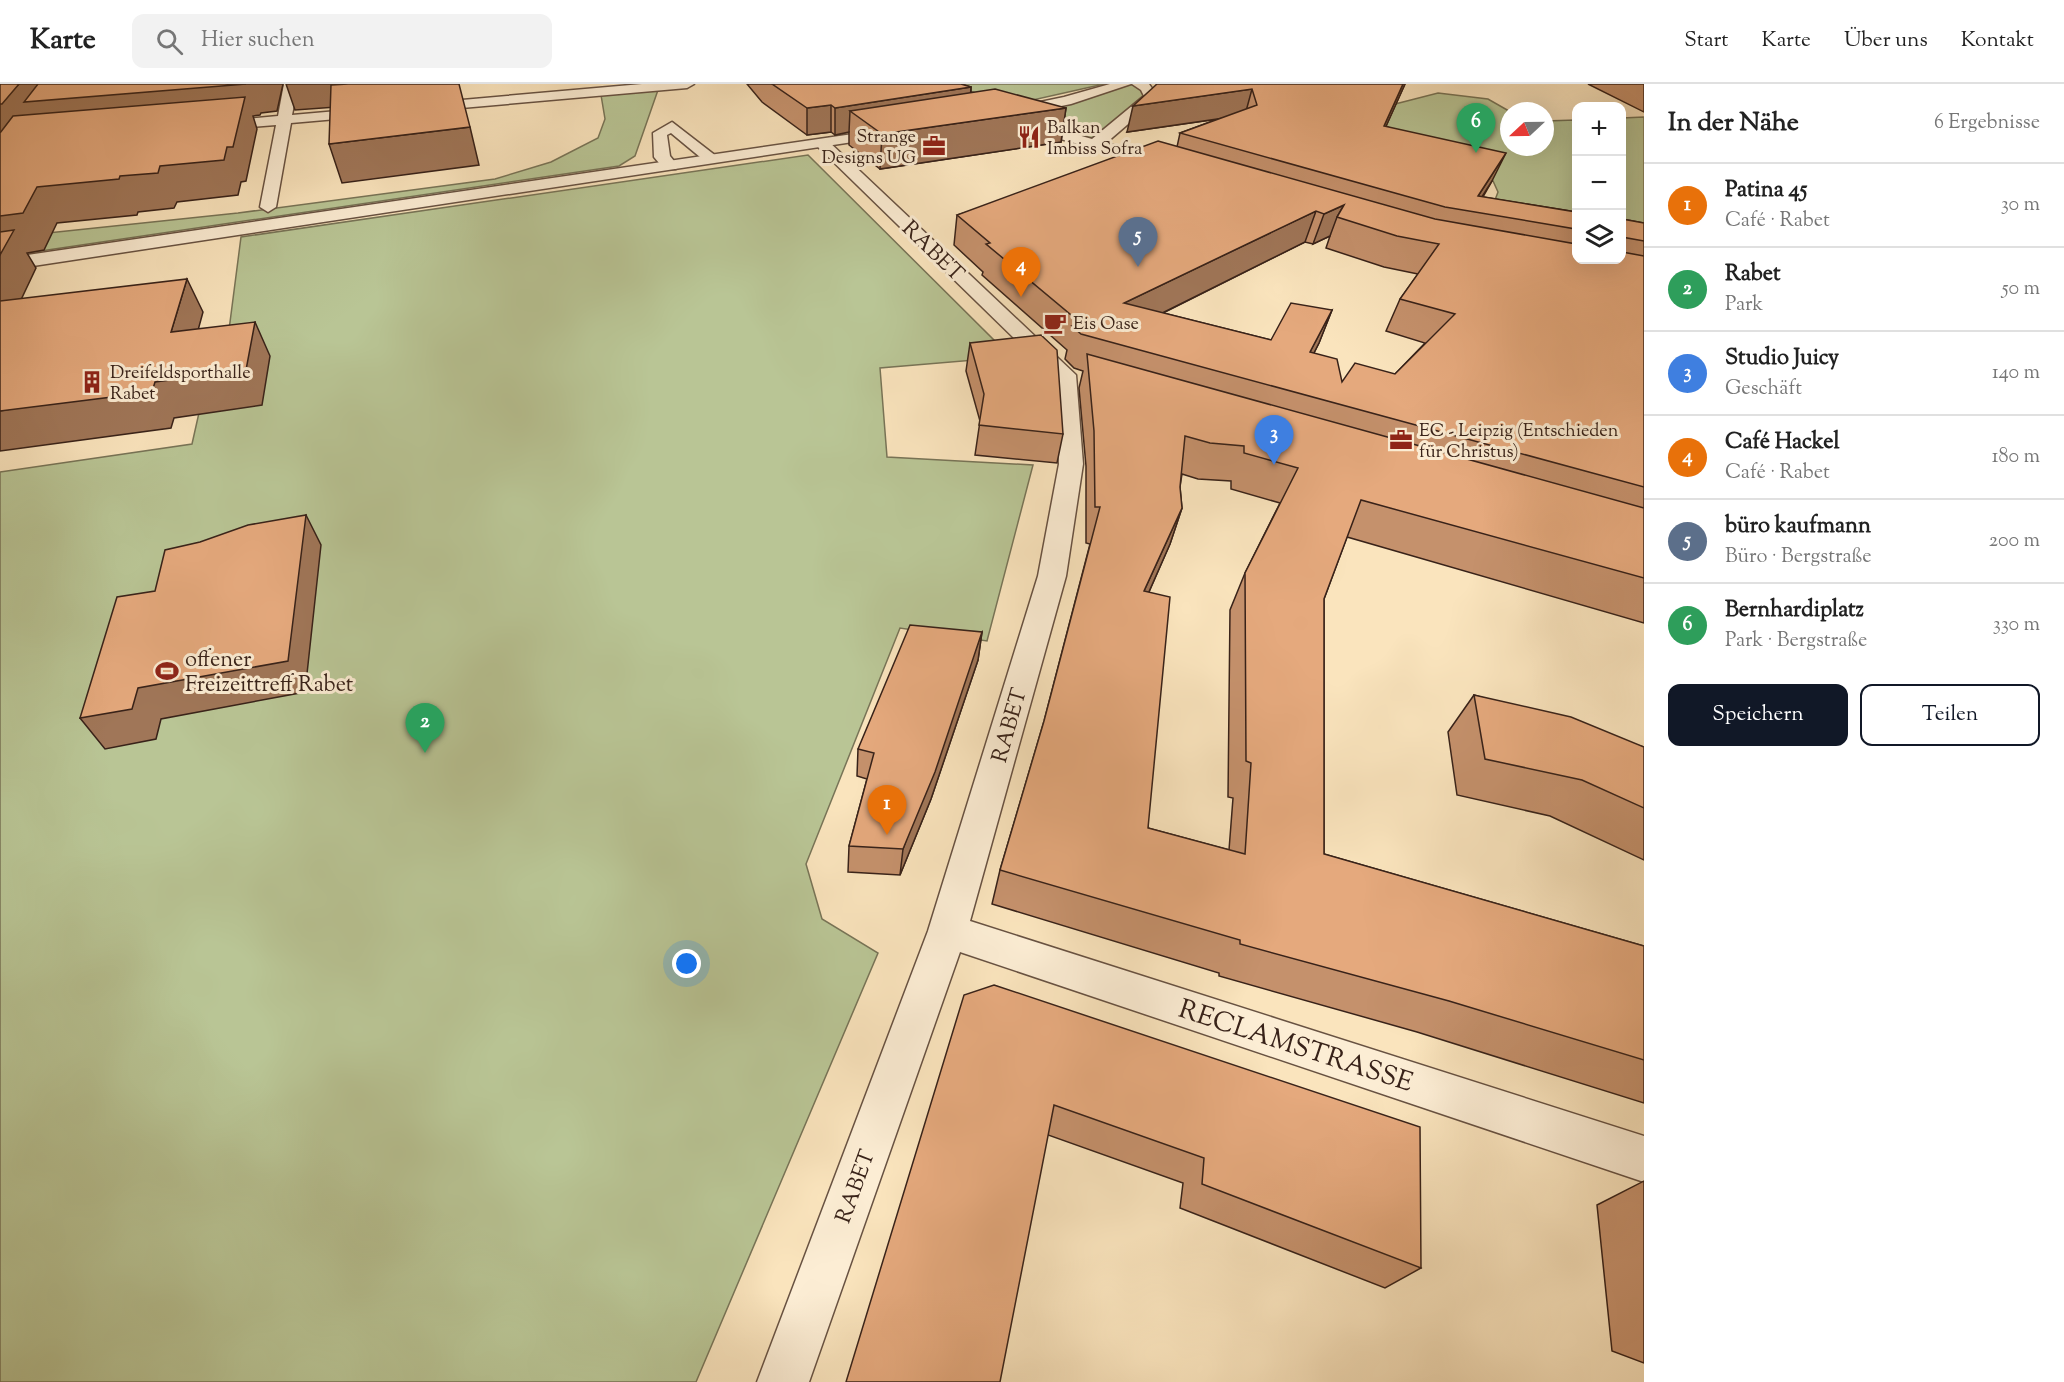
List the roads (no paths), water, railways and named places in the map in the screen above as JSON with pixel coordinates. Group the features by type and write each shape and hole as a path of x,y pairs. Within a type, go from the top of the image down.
{"street":[{"path":"268,207 291,84"},
{"path":"939,84 967,105 996,116 1096,143 1181,170"},
{"path":"962,121 1066,101 1124,84"},
{"path":"1096,143 1151,97 1148,88 1139,84"},
{"path":"192,128 679,87"},
{"path":"670,166 662,157 660,132 673,121 711,159"},
{"path":"1,265 905,130"},
{"name":"RABET","path":"783,1382 948,931 1052,576 1071,464 1077,379 822,143"},
{"name":"RECLAMSTRASSE","path":"948,931 1644,1159"}],"place":[{"name":"Balkan Imbiss Sofra","path":"1029,137"},
{"name":"Strange Designs UG","path":"934,146"},
{"name":"Bernhardiplatz","path":"1476,153"},
{"name":"büro kaufmann","path":"1138,267"},
{"name":"Café Hackel","path":"1021,297"},
{"name":"Eis Oase","path":"1055,323"},
{"name":"Dreifeldsporthalle Rabet","path":"92,382"},
{"name":"EC - Leipzig (Entschieden für Christus)","path":"1401,440"},
{"name":"Studio Juicy","path":"1274,465"},
{"name":"offener Freizeittreff Rabet","path":"167,671"},
{"name":"Rabet","path":"425,753"},
{"name":"Patina 45","path":"887,835"}]}
